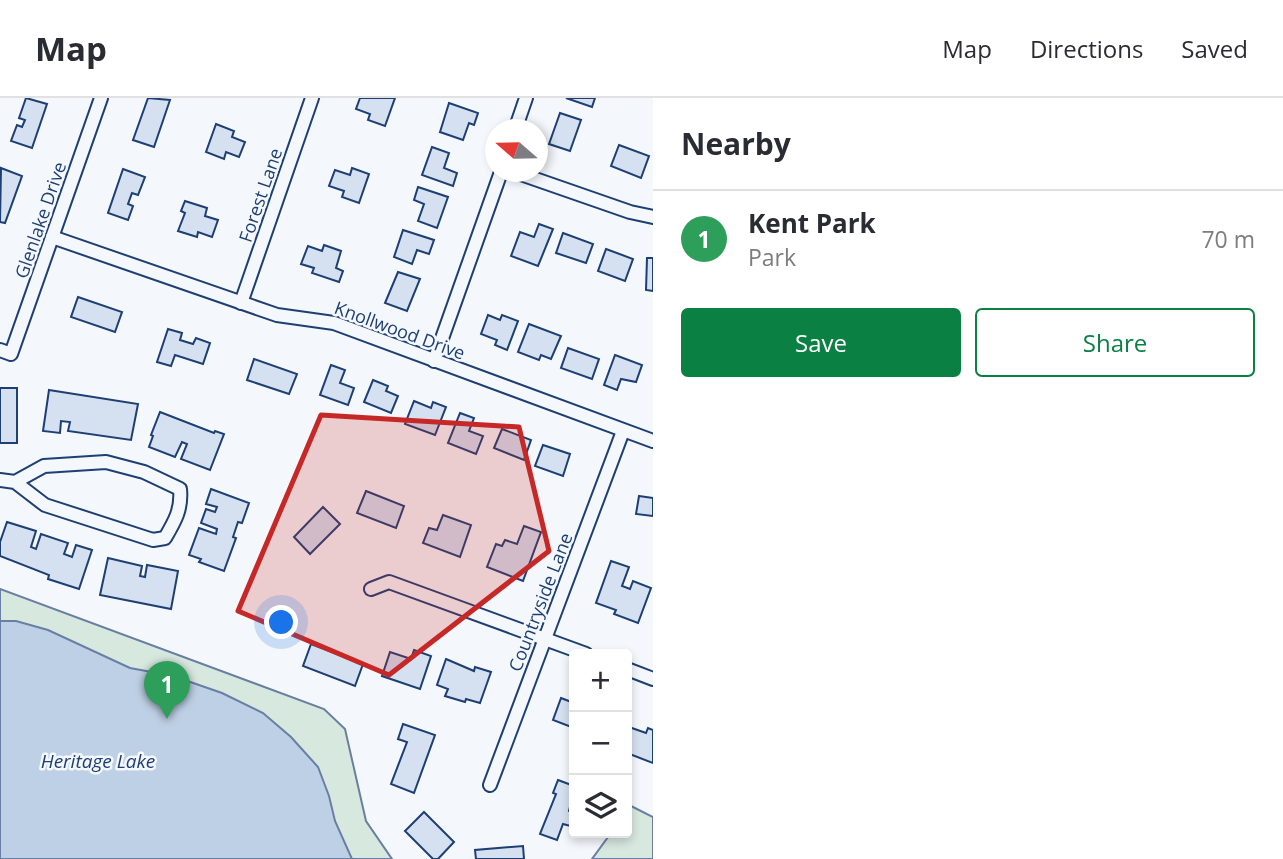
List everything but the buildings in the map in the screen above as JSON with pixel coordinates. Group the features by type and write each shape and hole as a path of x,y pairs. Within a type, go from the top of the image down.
{"street":[{"name":"Glenlake Drive","path":"6,352 52,237 101,98"},
{"name":"Forest Lane","path":"241,303 312,98"},
{"path":"519,119 526,98"},
{"path":"434,360 496,182"},
{"path":"544,182 629,212 653,217"},
{"name":"Knollwood Drive","path":"52,237 277,315 334,323 653,441"},
{"name":"Countryside Lane","path":"490,785 623,431"},
{"path":"0,480 15,482 45,505 153,540 165,538 177,518 181,502 180,489 144,472 106,462 44,466 15,482"},
{"path":"371,589 389,582 572,649"},
{"path":"632,671 653,679"}],"highlighted area":[{"path":"321,415 519,427 549,551 389,675 238,611"}],"shaded area":[{"name":"Heritage Lake","path":"0,589 324,709 345,729 366,821 392,859 0,859"},
{"path":"632,806 653,817 653,859 592,859 607,838 632,838"}],"water":[{"name":"Heritage Lake","path":"0,621 16,621 48,630 130,668 173,676 222,693 263,713 291,737 318,767 335,821 352,859 0,859"}],"place":[{"name":"Kent Park","path":"167,719"}]}
